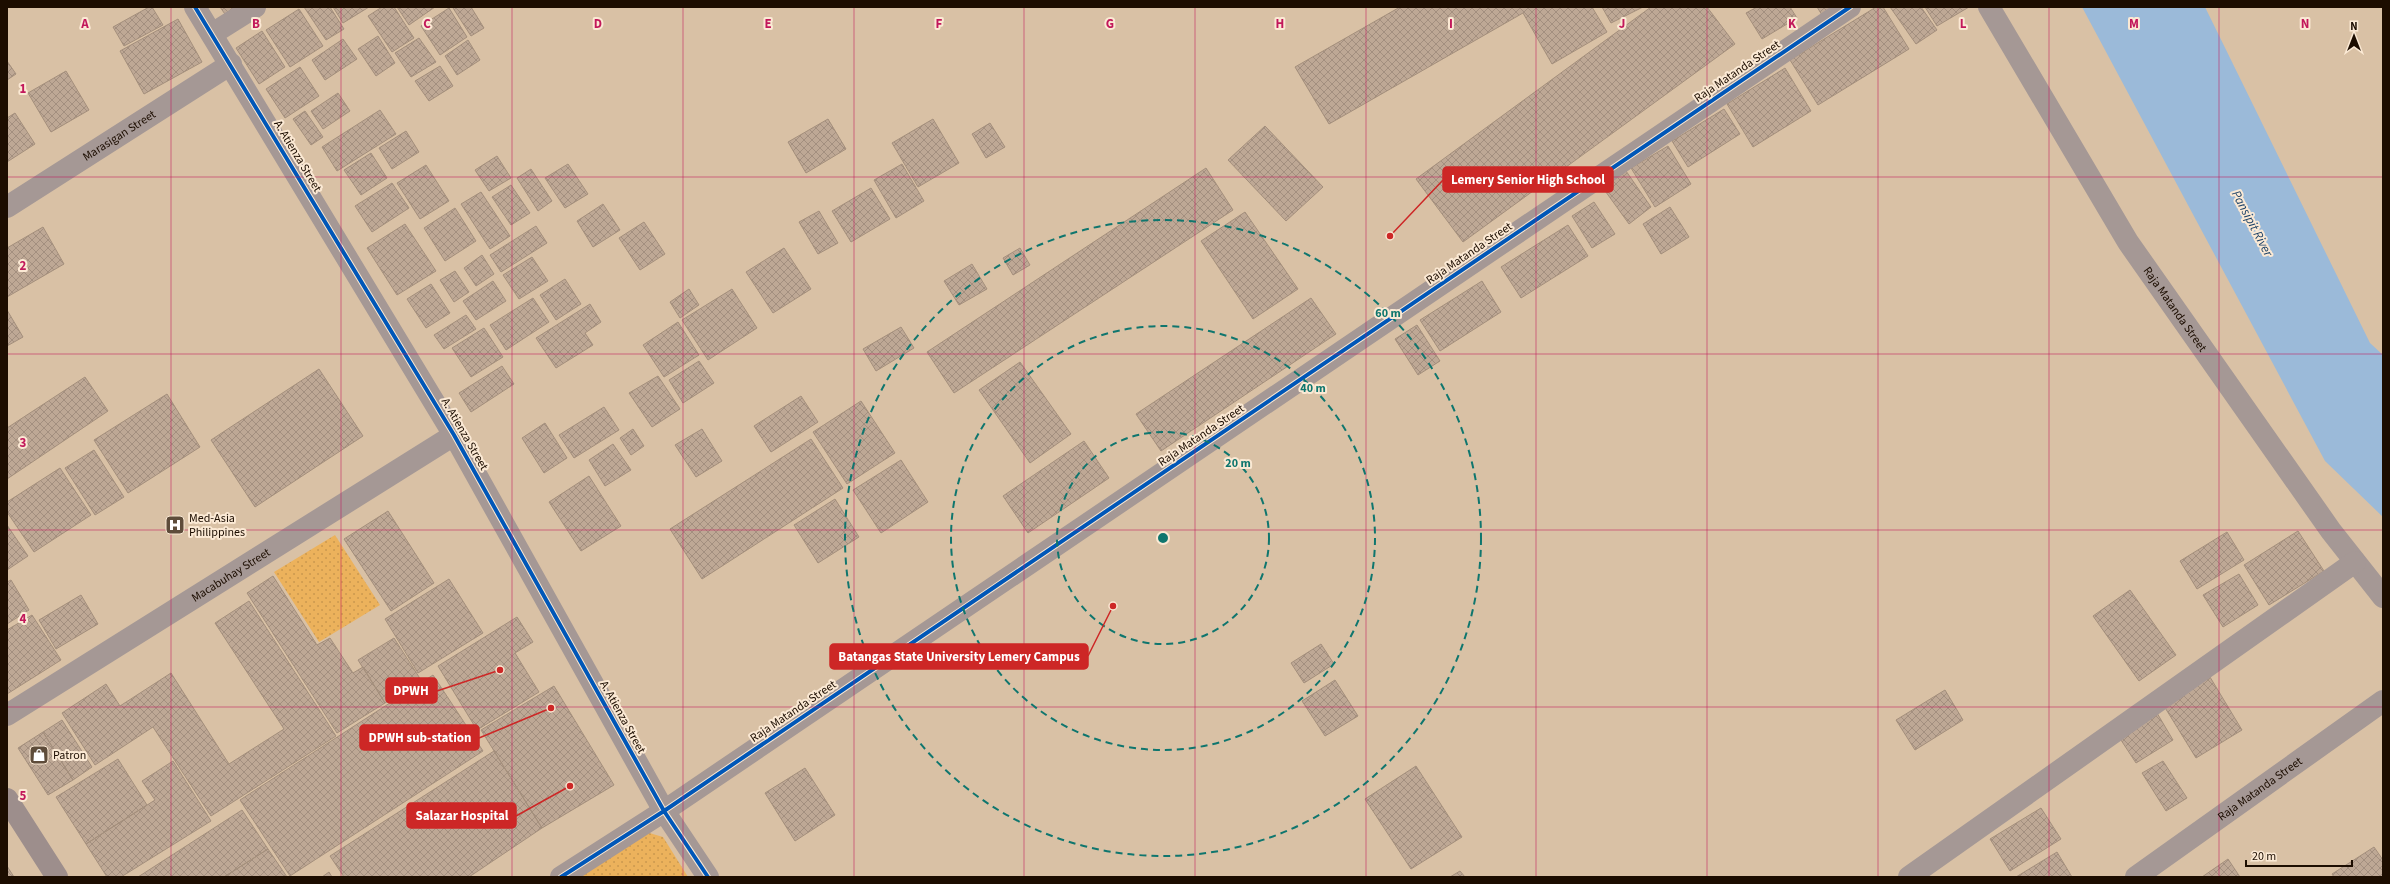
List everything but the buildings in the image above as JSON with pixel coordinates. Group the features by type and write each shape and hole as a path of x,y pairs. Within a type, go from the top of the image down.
{"main road":[{"path":"7,799 57,877"}],"street":[{"name":"A. Atienza Street","path":"194,7 231,64 454,435 664,811 708,877"},
{"path":"212,34 255,7"},
{"name":"Raja Matanda Street","path":"561,877 664,811 1850,7"},
{"name":"Raja Matanda Street","path":"1989,7 2128,242 2355,562 2383,597"},
{"name":"Marasigan Street","path":"7,206 231,64"},
{"name":"Macabuhay Street","path":"7,715 454,435"},
{"path":"1909,877 2355,562"},
{"name":"Raja Matanda Street","path":"2136,877 2383,701"}],"shaded area":[{"path":"335,535 380,605 319,642 274,572"},
{"path":"646,832 663,837 688,877 578,877"}],"water":[{"name":"Pansipit River","path":"2082,7 2205,7 2370,343 2383,355 2383,517 2325,461"}],"cycle path":[{"path":"195,7 454,435 664,811 708,877"},
{"path":"561,877 664,811 1850,7"}],"place":[{"name":"Lemery Senior High School","path":"1390,236"},
{"name":"Med-Asia Philippines","path":"175,525"},
{"name":"Batangas State University Lemery Campus","path":"1113,606"},
{"name":"DPWH","path":"500,670"},
{"name":"DPWH sub-station","path":"551,708"},
{"name":"Patron","path":"39,755"},
{"name":"Salazar Hospital","path":"570,786"}]}
